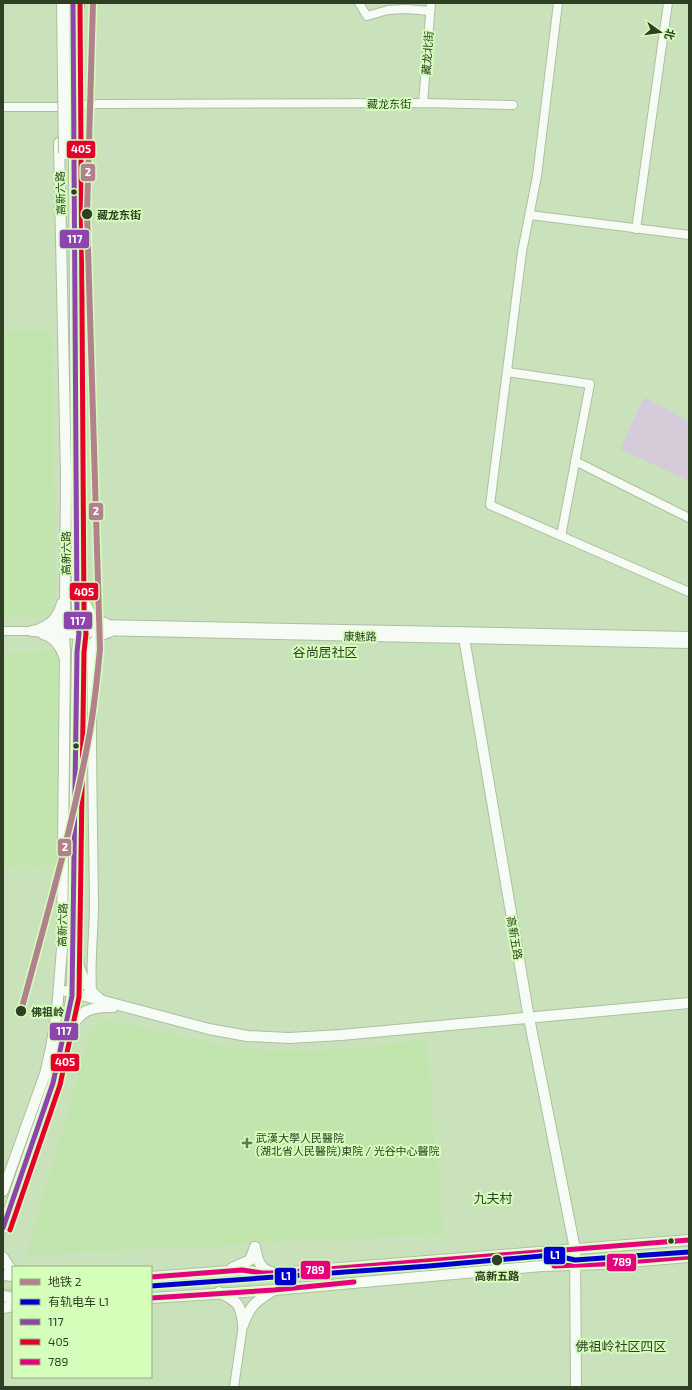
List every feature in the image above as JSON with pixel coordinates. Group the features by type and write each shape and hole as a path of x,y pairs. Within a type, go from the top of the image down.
{"highway":[{"path":"63,3 65,153"}],"main road":[{"name":"高新六路","path":"3,1191 45,1074 51,1048 59,991 62,948 66,476 58,3"},
{"name":"高新六路","path":"3,1228 53,1083 72,994 74,940 77,652 79,629 77,611 74,106 76,4"},
{"path":"77,579 88,610 100,622 113,628"},
{"path":"32,631 45,627 57,615 62,603 65,581"},
{"path":"77,691 85,661 92,646 100,636 113,628"},
{"name":"康魅路","path":"32,631 79,629 98,630 113,628 463,635 689,637"},
{"path":"32,631 48,636 54,640 61,648 65,659"},
{"name":"康魅路","path":"463,635 689,643"},
{"name":"高新五路","path":"463,635 529,1020 575,1249 576,1387"},
{"path":"74,940 79,968 92,991 99,999 111,1004"},
{"path":"59,991 221,1035 247,1040 282,1042 341,1039 689,1003"},
{"path":"60,1052 70,1030 77,1019 85,1011 95,1007 111,1004"},
{"path":"529,1020 689,1007"},
{"path":"152,1276 242,1270 262,1273 278,1273 689,1240"},
{"path":"226,1271 250,1260 255,1247 260,1265 268,1272 278,1273"},
{"path":"3,1257 9,1268 12,1270"},
{"path":"152,1298 219,1292 274,1290 542,1266 603,1264 689,1257"},
{"path":"243,1325 249,1310 258,1300 274,1290"},
{"path":"219,1292 233,1300 241,1308 243,1325"}],"street":[{"path":"359,3 367,16 388,10 431,7"},
{"path":"558,3 538,168 522,252 490,504 689,592"},
{"path":"636,229 668,3"},
{"name":"藏龙北街","path":"423,103 431,7"},
{"name":"藏龙东街","path":"3,107 59,107 99,104 423,103 513,105"},
{"path":"530,216 689,235"},
{"path":"507,372 590,384 561,536"},
{"path":"575,461 689,518"},
{"name":"康魅路","path":"3,632 32,631"},
{"path":"92,646 91,700 94,914 91,971 92,991"},
{"path":"234,1387 243,1325"}],"shaded area":[{"path":"3,331 52,331 55,598 53,606 43,617 3,618"},
{"path":"644,397 689,421 689,481 620,449"},
{"path":"57,651 59,866 3,867 3,653"},
{"name":"武漢大學人民醫院 (湖北省人民醫院)東院 / 光谷中心醫院","path":"103,1019 234,1048 273,1051 318,1051 426,1040 444,1234 26,1255 91,1032"}],"tram line":[{"name":"L1","path":"152,1286 429,1266 553,1255 575,1260 689,1252"},
{"path":"3,1281 12,1282"},
{"path":"3,1289 12,1290"}],"metro line":[{"name":"2","path":"21,1011 74,810 92,719 100,649 87,214 93,3"}],"transit line":[{"name":"117","path":"3,1228 53,1083 72,996 77,652 79,634 77,611 73,3"},
{"name":"405","path":"10,1230 60,1085 79,997 84,652 86,634 84,611 80,3"},
{"name":"789","path":"152,1277 242,1270 262,1273 278,1273 689,1240"},
{"name":"789","path":"554,1266 603,1264 689,1257"},
{"name":"789","path":"152,1298 274,1290 354,1282"}],"place":[{"name":"藏龙东街","path":"87,214"},
{"name":"佛祖岭","path":"21,1011"},
{"name":"武漢大學人民醫院 (湖北省人民醫院)東院 / 光谷中心醫院","path":"247,1143"},
{"name":"高新五路","path":"497,1260"}],"district":[{"name":"谷尚居社区","path":"325,652"},
{"name":"九夫村","path":"493,1198"},
{"name":"佛祖岭社区四区","path":"621,1346"}]}
